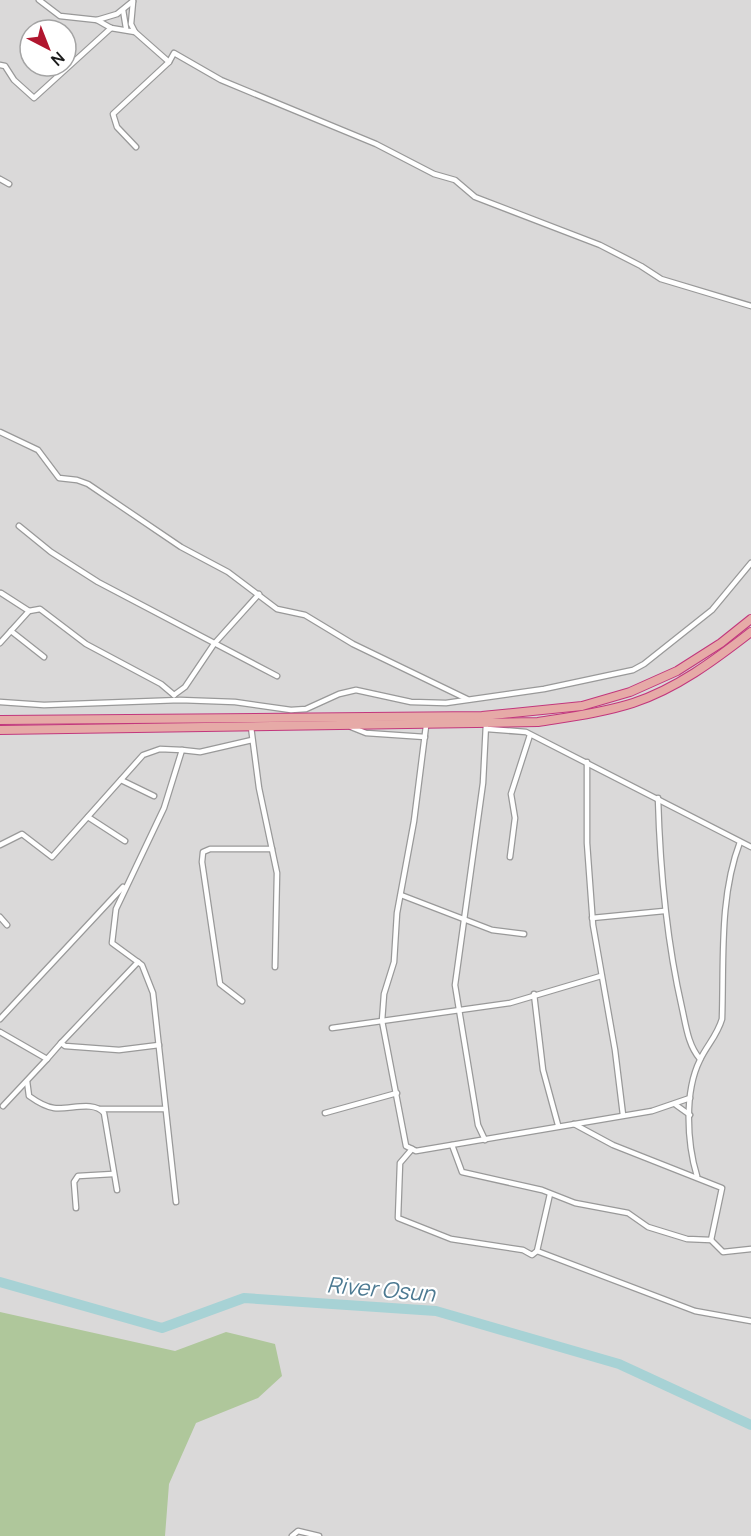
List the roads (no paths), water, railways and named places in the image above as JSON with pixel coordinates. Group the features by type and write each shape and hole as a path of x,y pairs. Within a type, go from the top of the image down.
{"highway":[{"path":"0,730 482,716 582,706 630,692 677,671 721,643 751,619"},
{"path":"0,720 250,722 349,726 487,726 538,722 585,715 634,703 681,681 751,632"}],"street":[{"path":"39,0 60,16 98,20 111,28 126,28 135,32 169,62"},
{"path":"98,20 123,10 134,1"},
{"path":"134,1 131,24 135,32"},
{"path":"123,10 126,28"},
{"path":"0,65 5,66 26,93 32,98 37,97 111,28"},
{"path":"136,147 117,127 113,114 169,62 174,53 221,80 376,144 434,174 455,180 475,197 600,246 641,266 661,279 751,306"},
{"path":"0,179 9,184"},
{"path":"0,432 38,450 59,478 88,484 181,547 228,572 277,609 305,615 353,645 467,699"},
{"path":"19,526 51,552 98,582 278,676"},
{"path":"0,702 44,705 170,701 235,702 248,706 291,710 306,709 339,694 356,690 411,702 446,703 544,689 633,670 656,656 700,621 751,563"},
{"path":"1,593 29,611"},
{"path":"170,701 199,669 214,644 259,594"},
{"path":"0,642 29,611 40,609 86,644 161,684 174,695"},
{"path":"11,631 44,657"},
{"path":"248,706 252,740 277,873 274,967"},
{"path":"349,726 366,732 424,737"},
{"path":"426,726 401,895 394,962 384,994 382,1022 406,1146 416,1151 485,1140 676,1105 690,1098"},
{"path":"485,1140 478,1125 454,985 482,795 487,726 522,730 751,847"},
{"path":"510,856 515,818 511,794 530,735"},
{"path":"0,845 22,834 52,857 143,755 150,751 167,748 200,752 252,740"},
{"path":"0,1019 125,885 145,853 164,808 182,750"},
{"path":"587,762 587,843 592,918 615,1050 623,1115"},
{"path":"122,780 154,796"},
{"path":"658,798 664,911 674,974 690,1043 700,1059"},
{"path":"88,817 125,841"},
{"path":"697,1176 692,1161 690,1098 692,1082 700,1059 718,1034 722,1019 727,898 734,858 740,842"},
{"path":"242,1001 220,984 202,862 204,852 210,849 272,849"},
{"path":"125,885 116,909 112,943 144,968 153,993 176,1202"},
{"path":"401,895 492,930 524,934"},
{"path":"108,903 116,909"},
{"path":"592,918 664,911"},
{"path":"0,916 7,925"},
{"path":"3,1106 62,1043 63,1038 138,962"},
{"path":"332,1028 503,1004 534,994 588,982 601,976"},
{"path":"534,994 543,1070 558,1125"},
{"path":"0,1032 47,1059"},
{"path":"62,1043 65,1046 118,1050 159,1045"},
{"path":"27,1081 29,1096 51,1108 87,1106 100,1109 165,1109"},
{"path":"325,1113 397,1093"},
{"path":"676,1105 690,1115"},
{"path":"100,1109 104,1113 117,1190"},
{"path":"573,1124 613,1145 697,1176 723,1191 711,1240"},
{"path":"452,1145 462,1172 506,1180 575,1203 628,1214 648,1227 687,1239 711,1240 720,1250 728,1253 751,1249"},
{"path":"412,1149 400,1163 398,1218 451,1239 523,1250 532,1255 537,1251 550,1194"},
{"path":"76,1208 74,1182 78,1176 113,1174"},
{"path":"537,1251 695,1311 751,1321"},
{"path":"292,1536 298,1531 319,1536"}],"waterway":[{"name":"River Osun","path":"0,1282 162,1328 244,1298 436,1311 619,1364 751,1425"}]}
